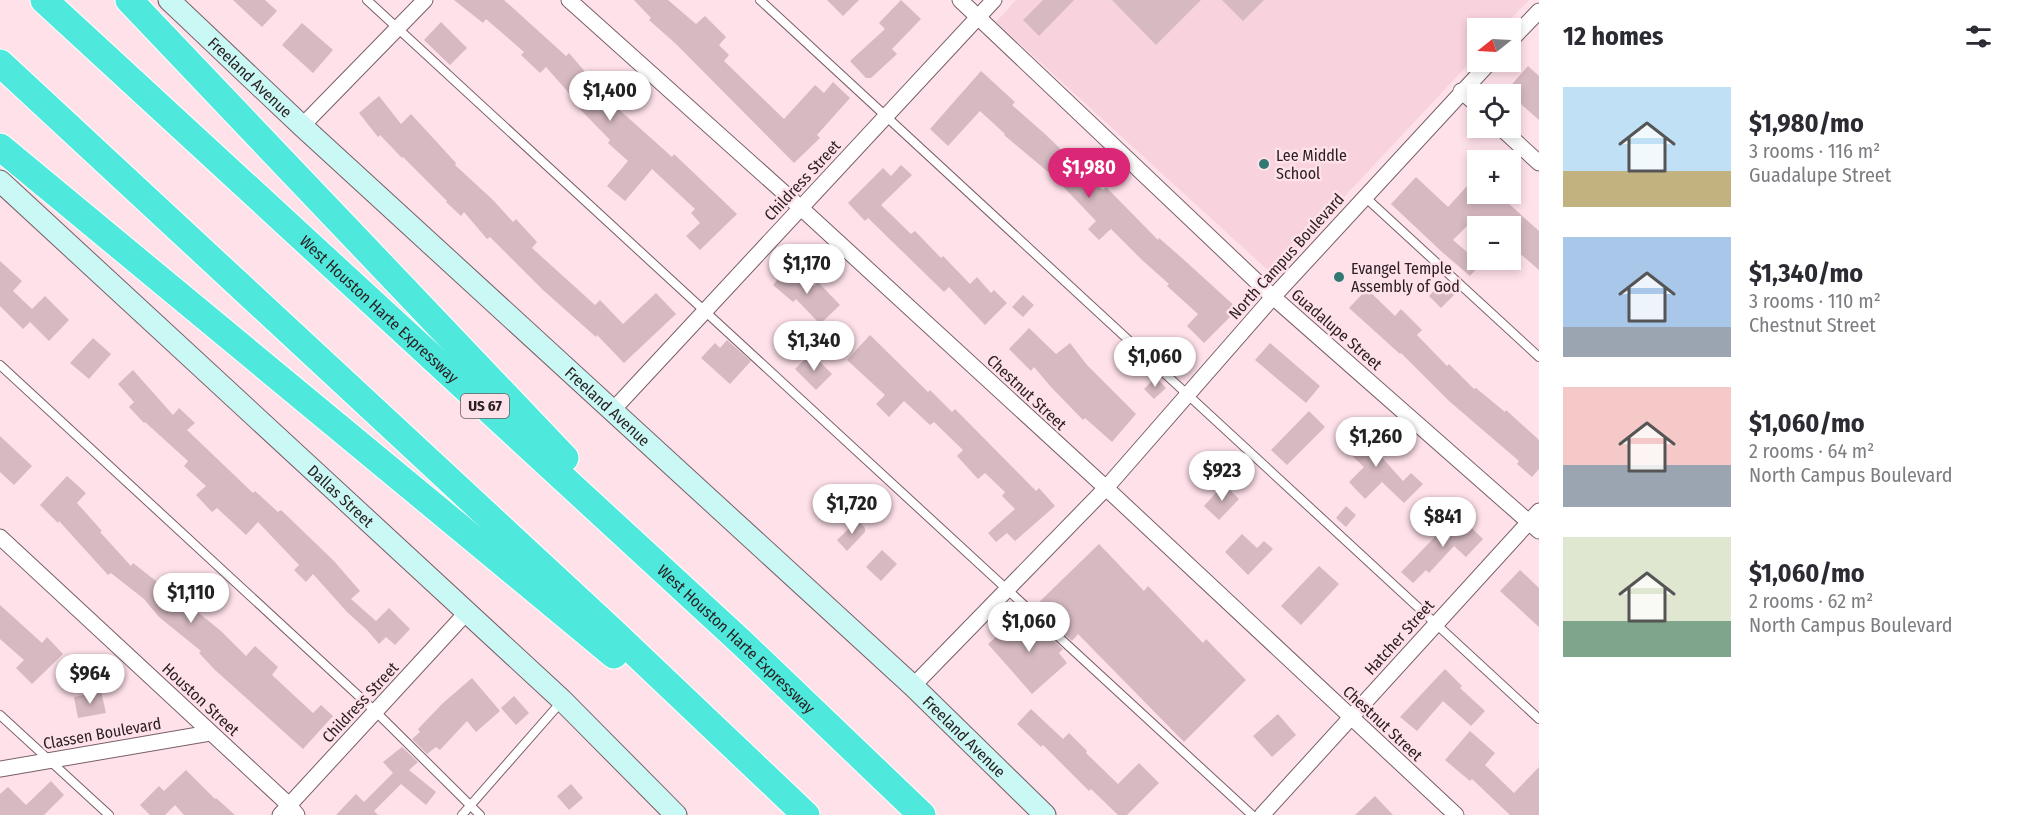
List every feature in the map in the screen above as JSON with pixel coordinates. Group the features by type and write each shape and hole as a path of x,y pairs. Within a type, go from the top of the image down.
{"highway":[{"name":"West Houston Harte Expressway","path":"44,0 740,641 922,815"},
{"path":"129,0 740,641"},
{"path":"0,63 610,629 800,810"},
{"path":"0,147 800,810"}],"main road":[{"name":"Freeland Avenue","path":"169,0 302,126 913,686 1045,815"},
{"name":"Dallas Street","path":"0,181 562,700 676,815"}],"street":[{"path":"302,126 426,0"},
{"name":"Chestnut Street","path":"569,0 801,208 1106,488 1456,815"},
{"name":"Guadalupe Street","path":"960,0 1273,297 1536,521"},
{"name":"Childress Street","path":"612,411 994,0"},
{"path":"1521,30 1539,12"},
{"name":"North Campus Boulevard","path":"913,686 1106,488 1273,297 1480,72"},
{"path":"1461,91 1467,96"},
{"path":"1512,138 1539,163"},
{"name":"Hatcher Street","path":"1262,815 1436,624 1536,521"},
{"name":"Houston Street","path":"0,537 210,733 288,812"},
{"name":"Childress Street","path":"288,812 375,711 466,612"},
{"name":"Classen Boulevard","path":"0,769 210,733"}],"lane":[{"path":"367,0 1252,815"},
{"path":"760,0 1539,718"},
{"path":"1365,197 1539,357"},
{"path":"0,365 375,711 480,815"},
{"path":"462,815 562,700"},
{"path":"0,715 109,815"}],"shaded area":[{"name":"Lee Middle School","path":"1016,0 1529,0 1512,18 1467,18 1467,66 1272,274 996,22"}],"building":[{"path":"233,0 265,0 277,11 262,27"},
{"path":"454,0 504,0 566,56 569,53 593,81 595,80 616,102 614,105 672,157 674,154 737,214 700,250 686,236 700,223 691,213 695,209 652,169 625,201 607,186 628,161 608,143 610,140 573,102 575,100 546,67 540,73 521,55 524,52 486,19 483,23"},
{"path":"634,0 668,0 696,24 705,16 726,37 719,45 729,55 724,61 784,119 815,85 824,93 833,82 850,98 817,135 820,138 794,163 676,44 649,20 651,18"},
{"path":"827,0 859,0 843,16"},
{"path":"901,0 921,19 892,49 897,54 871,78 866,78 850,61 885,29 879,23"},
{"path":"1043,0 1074,0 1039,36 1023,20"},
{"path":"1112,0 1201,0 1156,45"},
{"path":"1222,0 1264,0 1243,21"},
{"path":"441,22 467,48 450,65 424,40"},
{"path":"302,23 333,50 313,73 282,45"},
{"path":"1528,66 1539,76 1539,120 1521,104 1521,84 1512,84"},
{"path":"981,71 1015,102 1012,105 1103,190 1106,187 1158,240 1159,238 1238,309 1204,343 1187,326 1198,314 1111,229 1099,240 1088,229 1096,221 1054,177 1004,135 980,111 948,146 930,129"},
{"path":"379,96 401,124 411,114 456,163 455,165 513,222 516,219 537,242 532,248 595,305 600,300 623,324 656,293 676,314 624,363 597,335 596,337 543,290 490,237 487,239 464,212 461,216 380,135 378,137 359,113"},
{"path":"901,165 912,175 881,205 911,234 915,231 970,284 977,277 991,293 994,290 1007,303 985,325 949,287 944,292 868,218 865,221 848,203 883,168 891,176"},
{"path":"1416,177 1448,207 1467,186 1467,204 1509,204 1539,231 1539,270 1521,254 1521,216 1467,216 1467,226 1453,240 1467,252 1467,270 1476,270 1470,276 1391,204"},
{"path":"0,261 22,281 13,291 32,309 45,296 69,320 49,341 30,322 23,329 0,306"},
{"path":"789,266 814,286 818,282 840,305 820,324 796,299 793,302 773,285"},
{"path":"1441,283 1454,295 1441,308 1429,296"},
{"path":"1367,289 1395,316 1401,309 1422,330 1417,335 1447,366 1449,364 1474,389 1476,388 1505,412 1506,410 1539,440 1539,469 1532,477 1517,464 1519,461 1449,401 1401,353 1349,308"},
{"path":"1023,295 1034,305 1023,317 1012,307"},
{"path":"1029,328 1056,354 1070,343 1087,365 1136,414 1112,442 1085,418 1083,420 1034,367 1031,371 1009,349"},
{"path":"870,335 928,392 930,390 952,412 955,409 1036,491 1039,488 1055,506 1015,541 1007,533 996,542 988,533 1015,509 1002,496 1005,492 985,473 978,479 957,456 963,450 934,422 930,425 904,401 889,417 876,404 885,395 847,360"},
{"path":"93,338 111,354 89,379 70,363"},
{"path":"727,340 751,361 730,384 701,358 715,343 720,348"},
{"path":"1270,343 1320,386 1306,403 1255,360"},
{"path":"811,353 832,374 816,390 795,369"},
{"path":"133,370 173,415 179,408 195,423 187,430 253,493 255,491 278,512 281,510 334,561 360,591 351,599 376,621 389,608 410,629 395,645 386,637 379,644 313,574 306,582 294,570 299,565 258,522 246,535 217,508 212,512 196,495 206,486 184,466 188,461 129,407 134,402 118,384"},
{"path":"1156,377 1166,388 1154,399 1144,389"},
{"path":"1309,411 1325,427 1287,465 1271,450"},
{"path":"1359,424 1373,438 1369,443 1403,481 1411,473 1423,484 1404,503 1382,482 1365,499 1349,482 1364,467 1340,444"},
{"path":"0,436 32,466 14,485 0,472"},
{"path":"67,476 86,493 77,503 131,566 133,563 161,585 171,576 189,597 184,601 221,631 246,656 255,646 278,667 272,675 313,713 321,705 333,716 303,749 215,670 199,653 201,651 159,617 144,599 111,573 108,575 59,521 58,523 40,505"},
{"path":"1224,484 1239,499 1219,520 1204,506"},
{"path":"1346,506 1356,515 1346,527 1336,518"},
{"path":"1457,514 1483,539 1466,557 1454,546 1429,573 1426,570 1413,583 1401,572"},
{"path":"858,520 865,528 865,532 847,551 837,540"},
{"path":"1242,534 1257,548 1264,541 1273,549 1248,575 1225,552"},
{"path":"1099,544 1144,591 1148,586 1203,643 1206,639 1246,680 1184,742 1078,634 1072,641 1034,607"},
{"path":"882,550 897,564 881,581 866,567"},
{"path":"1319,566 1339,584 1301,625 1281,606"},
{"path":"1520,570 1539,588 1539,627 1500,591"},
{"path":"0,605 42,643 47,637 63,654 32,684 16,668 24,660 0,639"},
{"path":"1023,613 1063,649 1059,653 1067,663 1032,694 988,644"},
{"path":"1445,669 1462,686 1460,688 1485,711 1471,726 1443,701 1417,731 1400,717"},
{"path":"472,678 500,711 476,732 467,721 440,750 436,747 427,754 412,739 420,732 418,729 443,703"},
{"path":"101,691 106,713 78,718 74,697"},
{"path":"514,696 529,713 516,725 501,708"},
{"path":"1031,709 1063,739 1069,733 1118,784 1139,763 1159,783 1127,815 1118,815 1091,789 1089,791 1043,745 1041,747 1017,724"},
{"path":"1278,714 1296,735 1272,757 1253,736"},
{"path":"1470,731 1495,753 1485,765 1514,793 1539,767 1539,815 1510,815 1472,779 1470,781 1445,760"},
{"path":"402,747 418,762 409,770 436,792 426,805 401,784 374,811 378,815 336,815 356,794 364,802 393,773 383,762"},
{"path":"186,770 235,815 184,815 175,805 165,815 150,815 140,805 159,786 164,791"},
{"path":"51,781 64,795 44,815 0,815 0,794 8,787 26,805"},
{"path":"571,784 583,798 569,810 557,796"},
{"path":"1375,796 1393,815 1355,815"}],"place":[{"name":"Lee Middle School","path":"1264,164"},
{"name":"Evangel Temple Assembly of God","path":"1339,277"}]}
